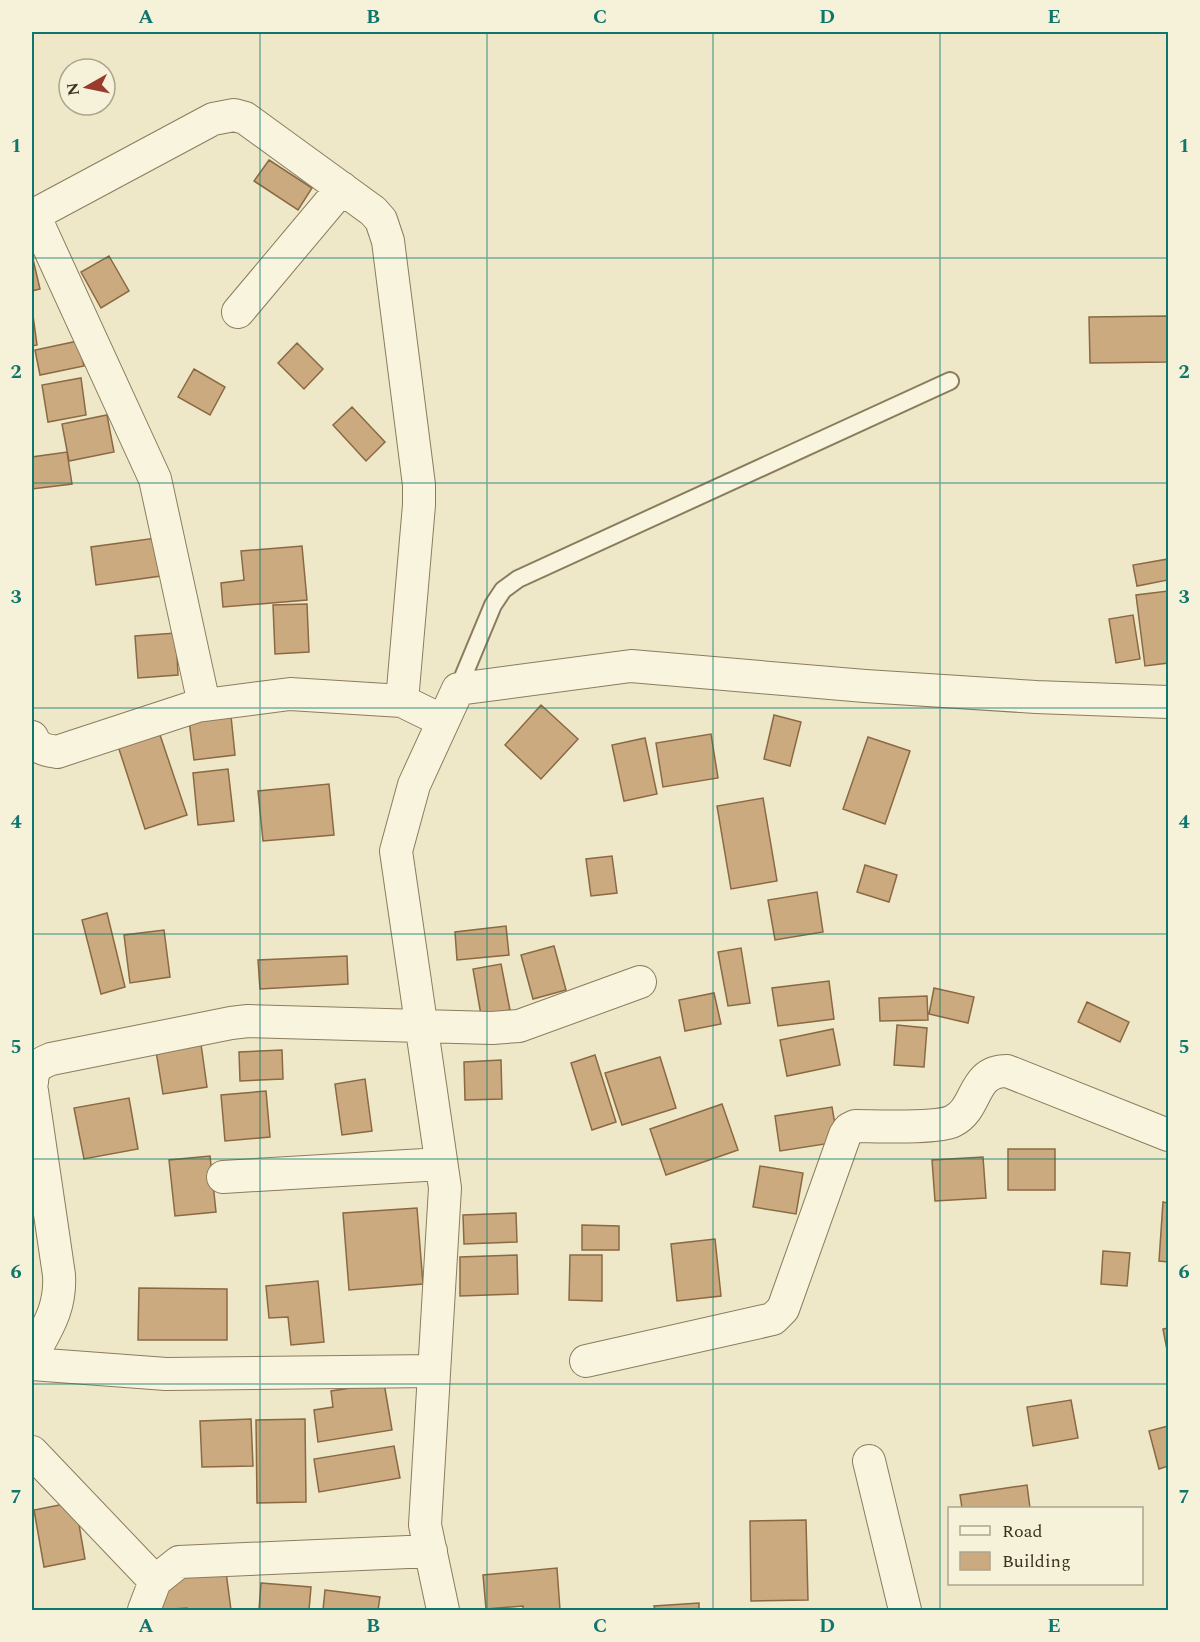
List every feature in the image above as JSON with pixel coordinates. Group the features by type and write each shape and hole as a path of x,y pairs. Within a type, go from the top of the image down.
{"street":[{"path":"204,704 155,479 33,215 223,115 245,118 373,211 381,220 388,241 419,505 402,701"},
{"path":"238,312 342,188"},
{"path":"443,1611 426,1525 445,1188 396,851 414,785 458,689 631,666 865,686 1036,697 1168,702"},
{"path":"32,737 35,745 57,752 204,704 300,694 402,701 443,721"},
{"path":"32,1082 32,1073 39,1064 51,1059 231,1023 249,1021 492,1028 519,1026 640,982"},
{"path":"585,1361 773,1318 783,1309 849,1129 855,1126 947,1124 963,1114 988,1074 1008,1071 1168,1135"},
{"path":"32,1091 35,1143 60,1293 56,1311 32,1356"},
{"path":"223,1177 441,1164"},
{"path":"32,1364 165,1374 434,1371"},
{"path":"32,1452 155,1581"},
{"path":"869,1461 905,1611"},
{"path":"144,1611 155,1581 179,1562 431,1551"}],"lane":[{"path":"458,689 493,605 503,590 518,579 950,381"}],"building":[{"path":"269,160 312,188 298,210 254,181"},
{"path":"32,255 40,289 32,291"},
{"path":"109,256 129,291 101,308 81,272"},
{"path":"32,308 37,345 32,346"},
{"path":"1168,316 1168,362 1090,363 1089,317"},
{"path":"78,341 84,366 40,375 35,350"},
{"path":"297,343 323,369 304,389 278,363"},
{"path":"194,369 225,387 210,415 178,397"},
{"path":"81,378 86,415 48,422 42,385"},
{"path":"352,407 385,442 366,461 333,425"},
{"path":"107,415 114,452 69,461 62,424"},
{"path":"67,452 72,484 32,489 32,457"},
{"path":"156,538 161,576 96,585 91,547"},
{"path":"302,546 307,600 223,607 221,583 244,580 241,551"},
{"path":"1168,559 1168,580 1137,586 1133,565"},
{"path":"1168,591 1168,663 1145,666 1136,595"},
{"path":"307,604 309,652 275,654 273,605"},
{"path":"1133,615 1140,659 1116,663 1109,619"},
{"path":"176,633 178,675 138,678 135,636"},
{"path":"541,705 578,739 541,779 505,745"},
{"path":"774,715 801,722 790,766 764,759"},
{"path":"231,716 235,755 194,760 189,721"},
{"path":"158,729 187,815 145,829 117,743"},
{"path":"711,734 718,778 663,787 656,743"},
{"path":"868,737 910,751 885,824 843,809"},
{"path":"645,738 657,794 624,801 612,745"},
{"path":"228,769 234,821 198,825 193,773"},
{"path":"329,784 334,835 263,841 258,791"},
{"path":"763,798 777,881 731,889 717,806"},
{"path":"612,856 617,893 591,896 586,859"},
{"path":"865,865 897,875 889,902 857,892"},
{"path":"817,892 823,932 775,940 768,900"},
{"path":"107,913 125,987 101,994 82,920"},
{"path":"506,926 509,955 457,960 455,932"},
{"path":"164,930 170,977 130,983 124,935"},
{"path":"554,946 566,990 533,999 521,955"},
{"path":"741,948 750,1003 728,1006 718,952"},
{"path":"347,956 348,984 260,989 258,960"},
{"path":"501,964 510,1010 481,1015 473,969"},
{"path":"829,981 834,1019 778,1026 772,988"},
{"path":"934,988 974,997 968,1023 929,1014"},
{"path":"714,993 721,1024 685,1031 679,1000"},
{"path":"927,996 928,1020 880,1021 879,998"},
{"path":"1087,1002 1129,1022 1120,1042 1078,1022"},
{"path":"897,1025 927,1028 924,1067 894,1065"},
{"path":"833,1029 840,1065 787,1076 780,1040"},
{"path":"200,1037 207,1087 163,1094 155,1045"},
{"path":"282,1050 283,1079 240,1081 239,1052"},
{"path":"595,1055 616,1122 592,1130 571,1063"},
{"path":"660,1057 676,1108 622,1125 605,1073"},
{"path":"501,1060 502,1099 465,1100 464,1062"},
{"path":"365,1079 372,1131 342,1135 335,1084"},
{"path":"266,1091 270,1137 225,1141 221,1095"},
{"path":"129,1098 138,1149 84,1159 74,1108"},
{"path":"722,1104 738,1150 666,1175 650,1129"},
{"path":"832,1107 838,1142 780,1151 775,1116"},
{"path":"1008,1149 1055,1149 1055,1190 1008,1190"},
{"path":"210,1156 216,1212 175,1216 169,1160"},
{"path":"983,1157 986,1198 935,1201 932,1160"},
{"path":"760,1166 803,1173 796,1214 753,1207"},
{"path":"1163,1202 1168,1203 1168,1262 1159,1261"},
{"path":"417,1208 423,1284 349,1290 343,1213"},
{"path":"516,1213 517,1242 464,1244 463,1215"},
{"path":"582,1225 619,1226 619,1250 582,1250"},
{"path":"715,1239 721,1296 677,1301 671,1244"},
{"path":"1103,1251 1130,1253 1127,1286 1101,1284"},
{"path":"517,1255 518,1294 460,1296 460,1257"},
{"path":"570,1255 602,1255 602,1301 569,1300"},
{"path":"318,1281 324,1342 291,1345 288,1317 269,1318 266,1286"},
{"path":"139,1288 227,1289 227,1340 138,1340"},
{"path":"1168,1328 1168,1350 1167,1350 1163,1329"},
{"path":"384,1383 392,1430 318,1442 314,1410 333,1407 331,1391"},
{"path":"1071,1400 1078,1438 1033,1446 1027,1407"},
{"path":"251,1419 253,1466 202,1467 200,1421"},
{"path":"305,1419 306,1502 257,1503 256,1420"},
{"path":"1168,1426 1168,1466 1159,1469 1149,1431"},
{"path":"394,1446 400,1478 319,1492 314,1459"},
{"path":"1027,1485 1030,1507 962,1507 960,1495"},
{"path":"75,1502 85,1559 44,1567 34,1510"},
{"path":"806,1520 808,1600 751,1601 750,1521"},
{"path":"225,1564 231,1610 188,1610 187,1608 158,1610 176,1570"},
{"path":"557,1568 560,1610 523,1610 523,1606 486,1609 483,1575"},
{"path":"261,1583 311,1587 309,1610 259,1610"},
{"path":"325,1590 380,1597 378,1610 323,1610"},
{"path":"699,1603 699,1610 655,1610 654,1606"}]}
